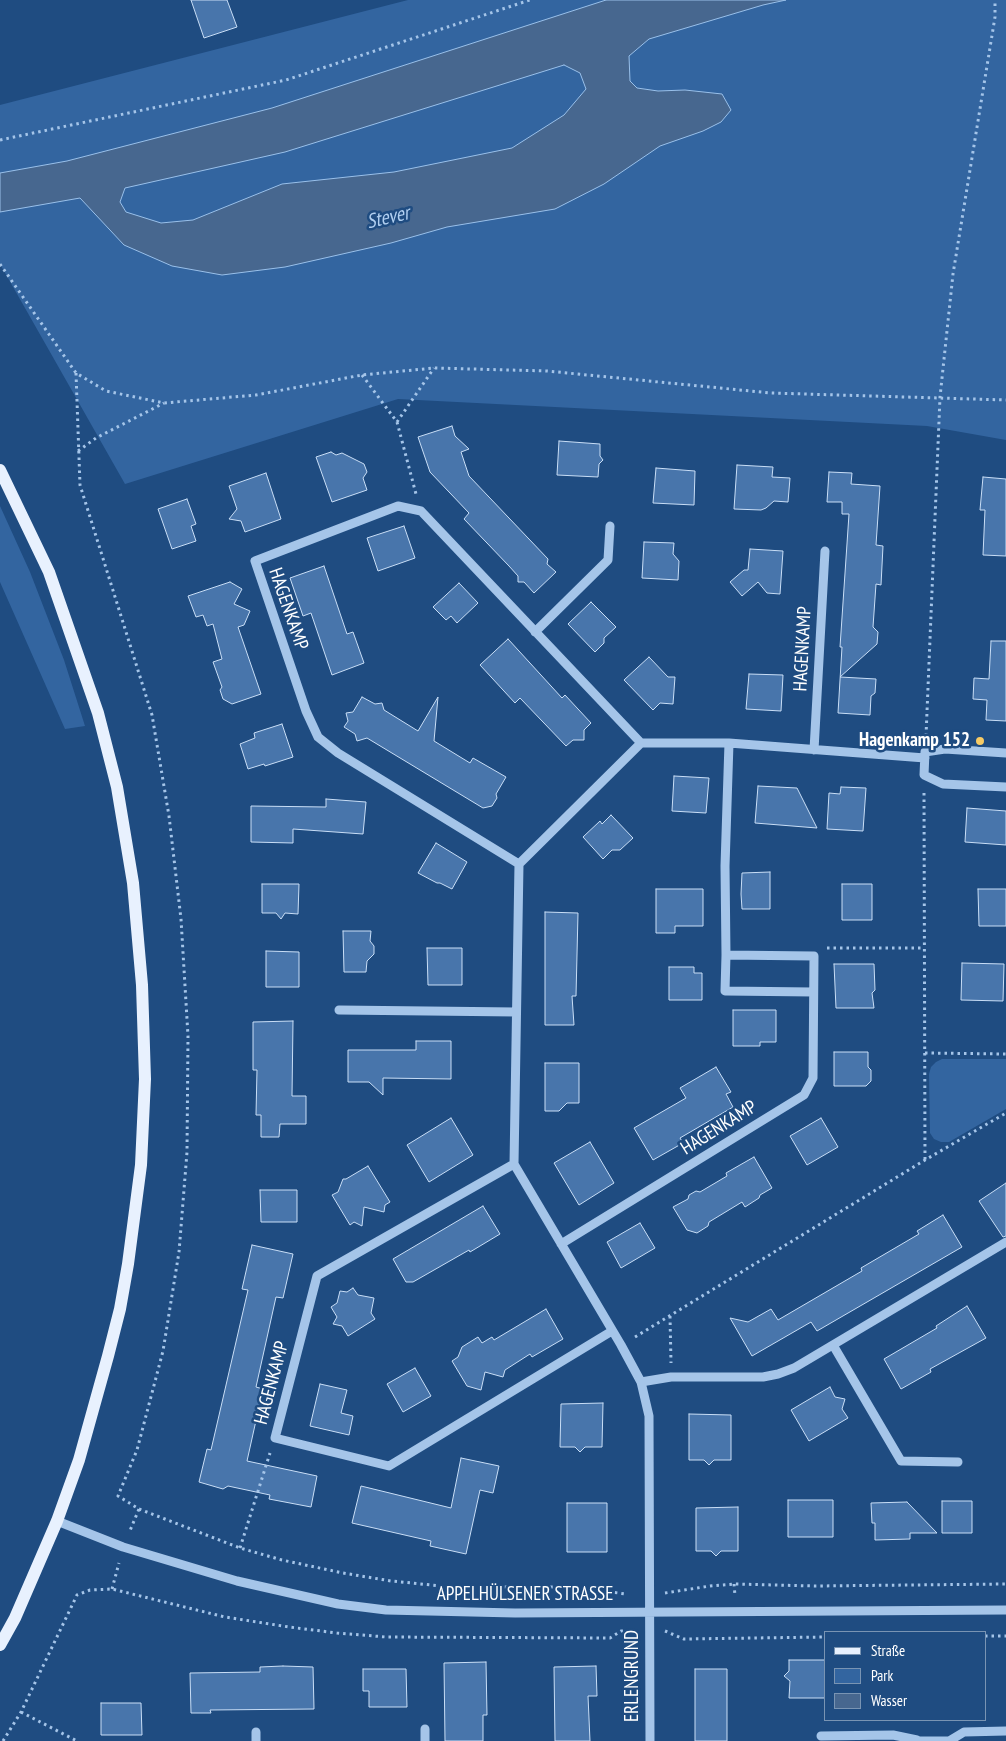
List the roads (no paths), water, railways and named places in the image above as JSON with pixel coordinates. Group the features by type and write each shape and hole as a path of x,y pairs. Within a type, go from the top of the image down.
{"main road":[{"path":"0,470 49,572 98,713 117,788 133,883 142,984 145,1079 141,1165 128,1264 120,1309 108,1356 79,1460 57,1521 14,1618 0,1644"}],"street":[{"name":"HAGENKAMP","path":"519,864 338,753 318,736 306,711 255,561 398,506 421,511 535,632"},
{"path":"610,526 608,560 535,632 641,743"},
{"name":"HAGENKAMP","path":"814,750 825,551"},
{"path":"649,1612 649,1416 641,1382 514,1164 519,864 641,743 729,743 814,750 925,755 945,749 1006,753"},
{"path":"729,743 725,866 725,991 813,992"},
{"path":"925,755 924,775 943,784 1006,787"},
{"name":"HAGENKAMP","path":"560,1244 804,1095 812,1078 814,956 726,955"},
{"path":"339,1010 516,1012"},
{"name":"HAGENKAMP","path":"514,1164 317,1276 275,1438 389,1466 612,1331"},
{"path":"641,1382 671,1378 762,1377 794,1368 1006,1242"},
{"path":"833,1345 901,1461 958,1462"},
{"name":"APPELHÜLSENER STRASSE","path":"57,1521 123,1547 237,1582 338,1604 376,1609 516,1613 1006,1610"},
{"name":"ERLENGRUND","path":"649,1612 650,1741"},
{"path":"425,1729 425,1741"},
{"path":"821,1736 893,1735 917,1741 949,1741 964,1732 1006,1731"}],"water":[{"name":"Stever","path":"606,0 786,0 649,39 629,56 630,81 637,88 658,91 685,90 722,94 731,110 721,122 703,131 660,146 604,184 555,209 447,227 391,243 285,267 222,275 172,266 124,245 80,198 0,212 0,173 67,161 272,108","holes":["564,65 580,73 586,89 564,115 512,148 394,172 282,184 193,220 161,223 126,212 120,202 125,188 285,152"]}],"place":[{"name":"Hagenkamp 152","path":"980,741"}]}
